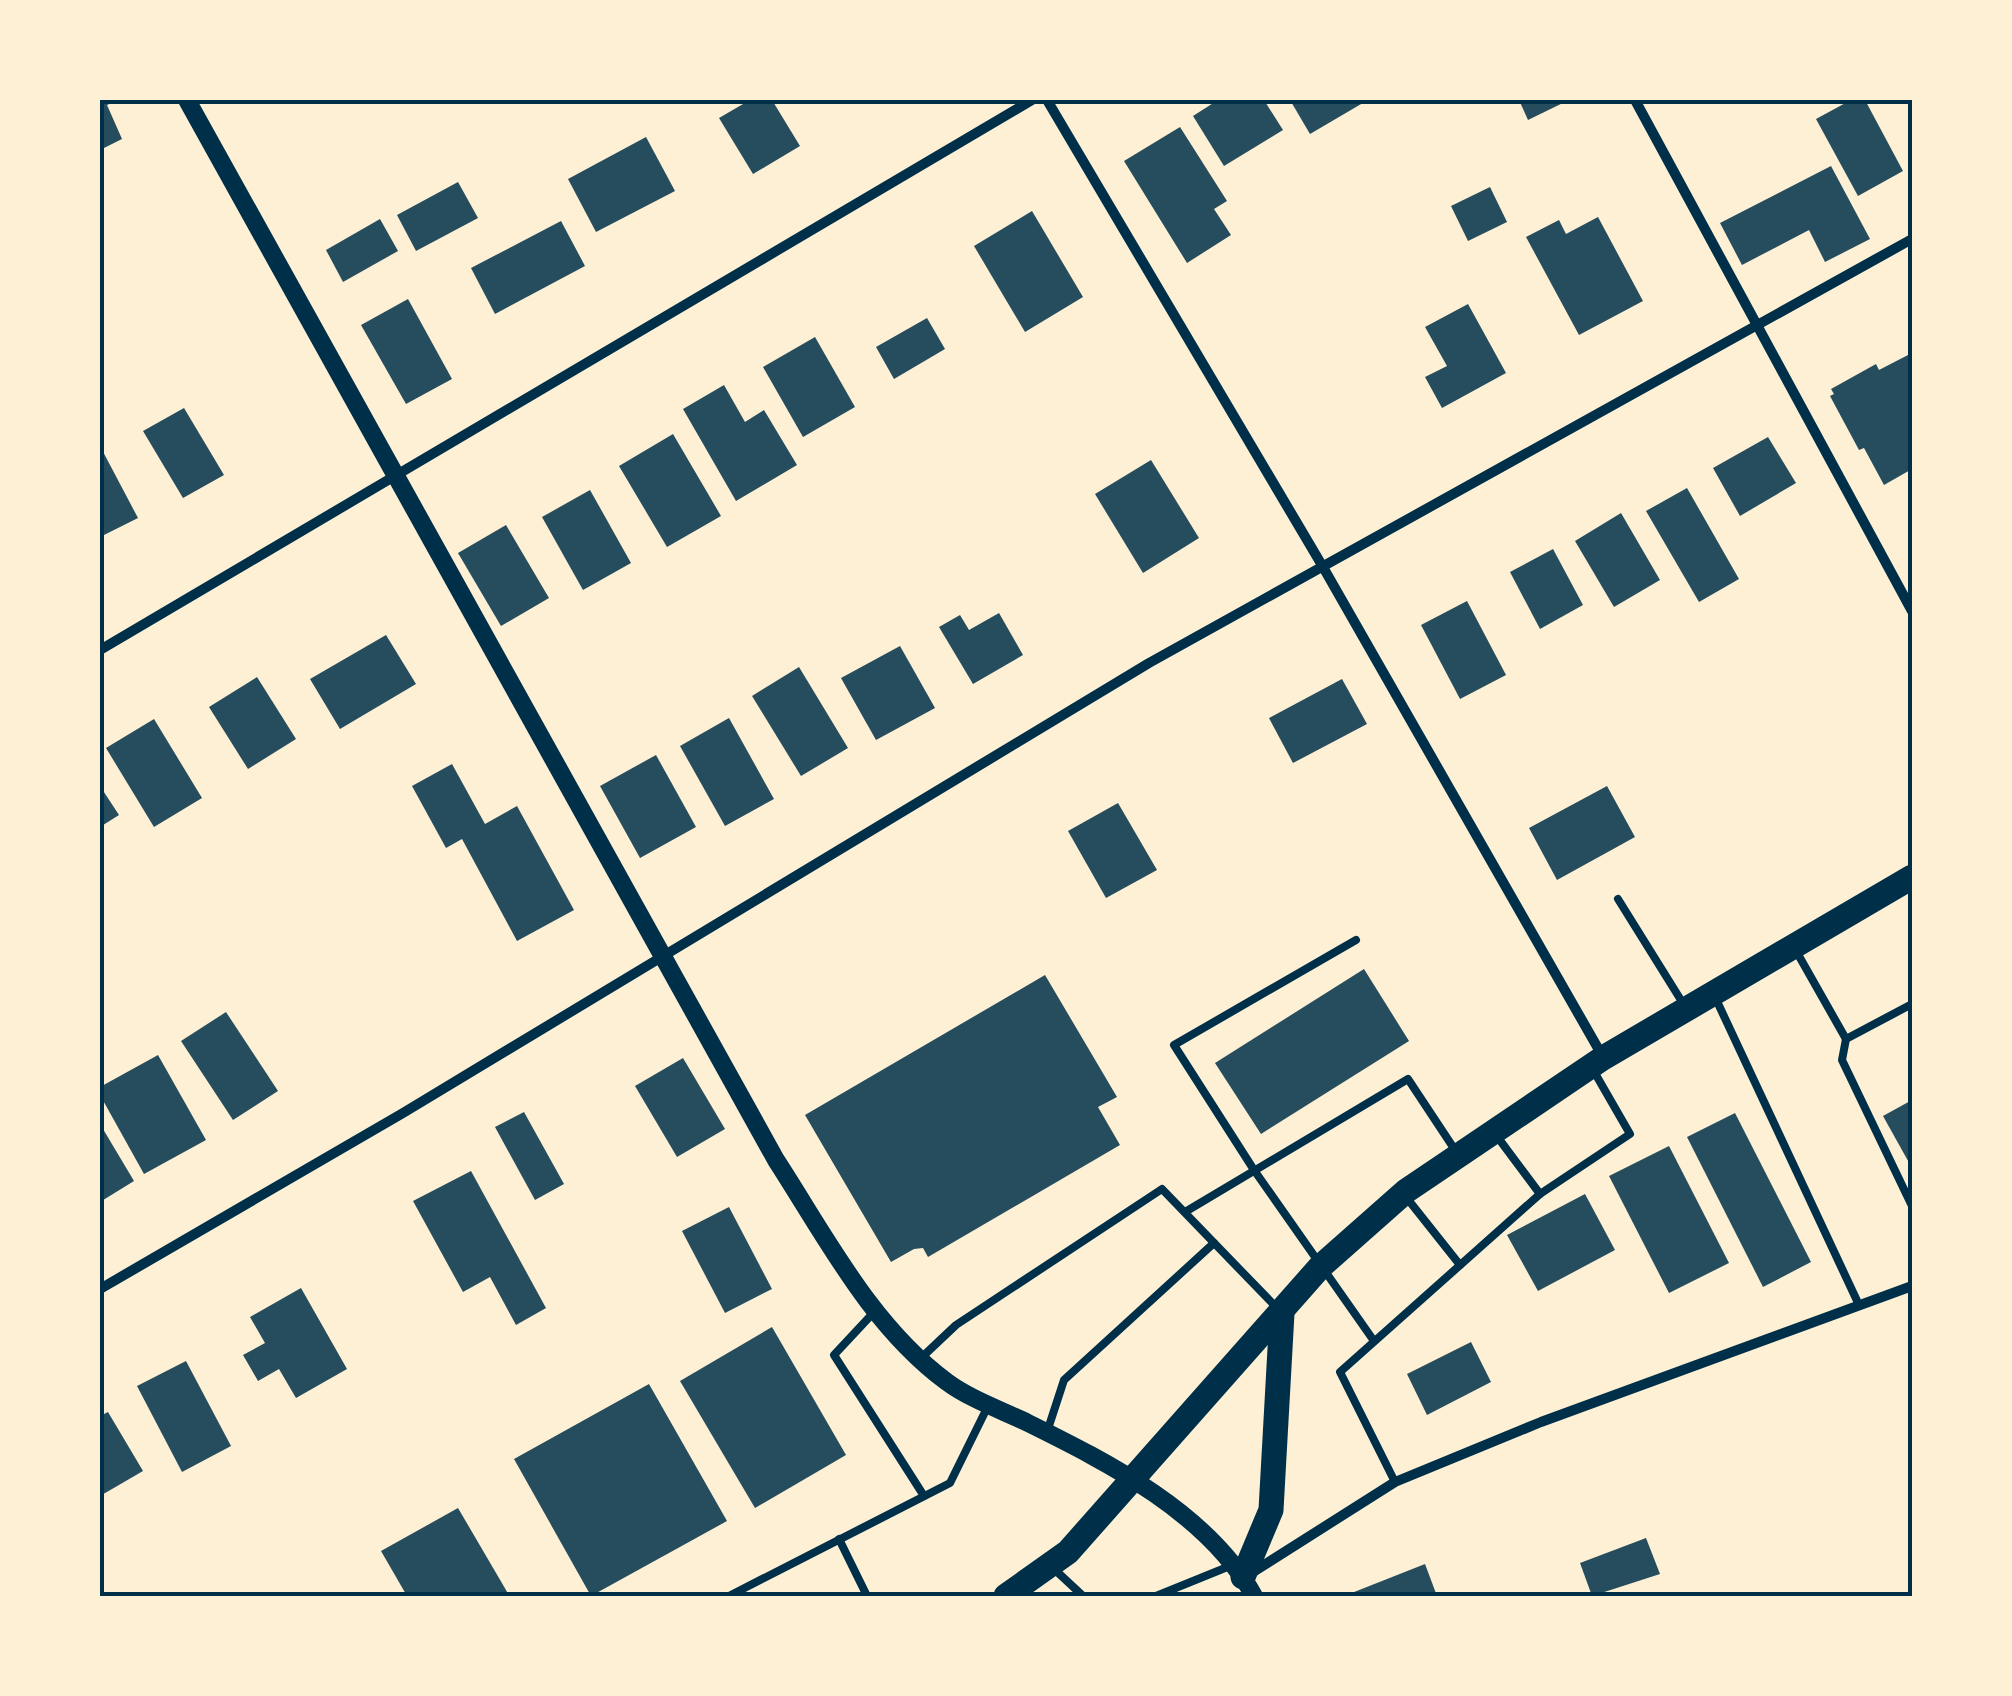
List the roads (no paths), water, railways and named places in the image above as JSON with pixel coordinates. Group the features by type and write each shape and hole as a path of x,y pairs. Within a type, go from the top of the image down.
{"main road":[{"path":"1006,1596 1050,1565 1134,1482 1320,1267 1403,1193 1597,1062 1912,877"},
{"path":"1243,1580 1271,1510 1282,1314"}],"street":[{"path":"187,100 776,1160 876,1310 920,1359 949,1384 1110,1464 1187,1520 1243,1580 1395,1482 1541,1422 1912,1286"},
{"path":"100,650 1032,100"},
{"path":"1046,100 1322,567 1597,1062"},
{"path":"1635,100 1912,611"},
{"path":"100,1289 1149,663 1912,239"}],"lane":[{"path":"1618,899 1687,1008"},
{"path":"1356,940 1174,1045 1254,1170 1374,1341"},
{"path":"1793,945 1846,1039 1842,1060 1912,1206"},
{"path":"1713,992 1859,1305"},
{"path":"1846,1039 1912,1004"},
{"path":"1395,1482 1340,1372 1540,1194 1630,1134 1597,1062"},
{"path":"1184,1212 1408,1078 1458,1155"},
{"path":"1493,1132 1540,1194"},
{"path":"920,1359 956,1325 1162,1189 1282,1314"},
{"path":"1403,1193 1460,1265"},
{"path":"1046,1432 1064,1380 1214,1243"},
{"path":"876,1310 834,1354 924,1496"},
{"path":"729,1596 744,1593 950,1483 990,1404"},
{"path":"839,1540 867,1596"},
{"path":"1050,1565 1082,1596"},
{"path":"1156,1596 1243,1580"}]}
